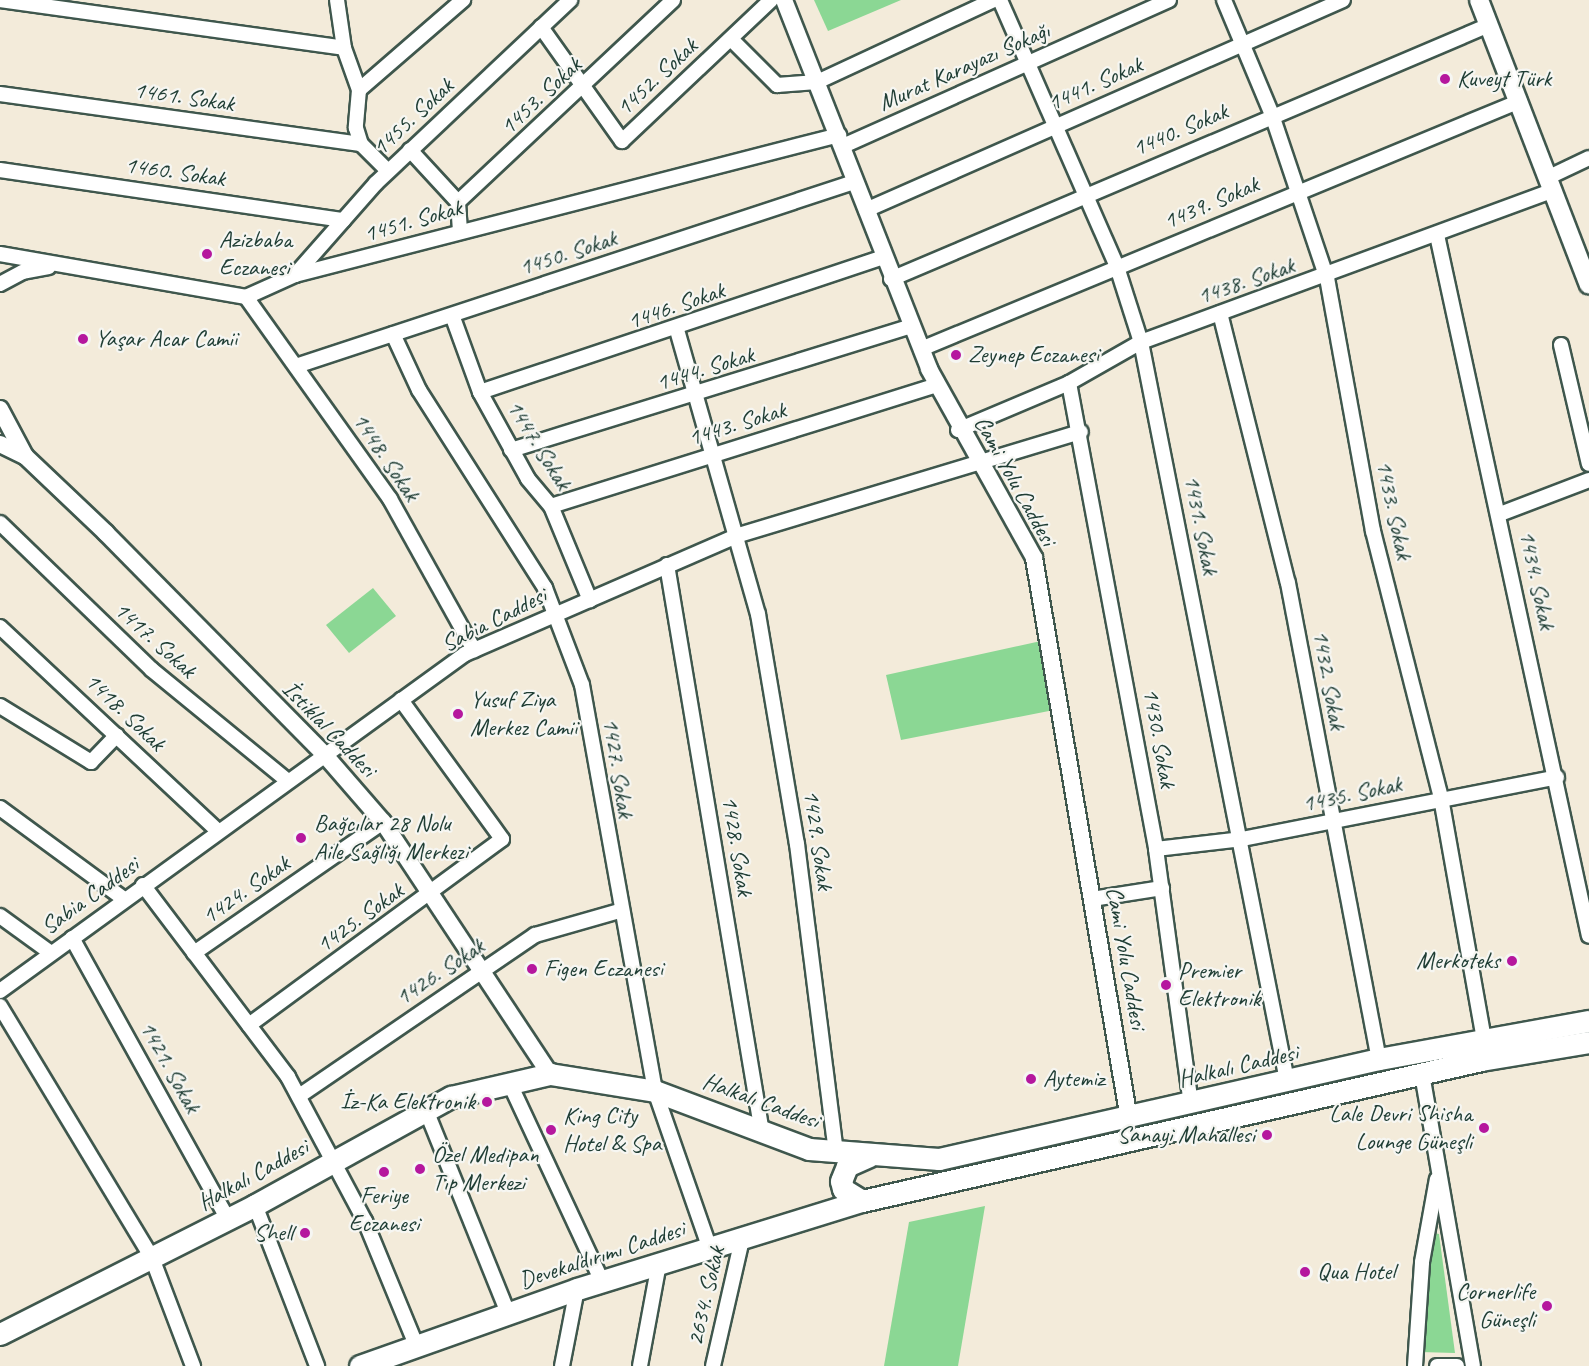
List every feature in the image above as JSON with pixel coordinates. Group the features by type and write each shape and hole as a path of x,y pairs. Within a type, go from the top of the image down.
{"main road":[{"path":"1479,0 1552,184 1582,248 1589,285"},
{"name":"Halkalı Caddesi","path":"0,1334 255,1205 333,1159 451,1097 550,1074 655,1090 762,1133 836,1153 939,1159 1129,1119 1379,1059 1589,1021"},
{"name":"Halkalı Caddesi","path":"862,1201 1422,1074 1589,1042"},
{"path":"862,1201 843,1189 843,1173 857,1158 876,1154"},
{"name":"Devekaldırımı Caddesi","path":"360,1366 577,1289 743,1235 862,1201"}],"street":[{"path":"0,0 344,48"},
{"path":"337,0 344,48 359,90 356,128 361,144 388,171"},
{"path":"359,90 462,0"},
{"name":"1455. Sokak","path":"295,275 388,171 570,0"},
{"name":"1453. Sokak","path":"458,202 585,86 673,0"},
{"name":"1452. Sokak","path":"541,27 622,141 732,40 771,0"},
{"name":"Cami Yolu Caddesi","path":"784,0 841,141 854,183 891,279 937,385 958,430 1034,558 1129,1119"},
{"path":"732,40 777,85 817,82 994,0"},
{"name":"1431. Sokak","path":"1000,0 1117,267 1141,342 1242,839 1287,1081"},
{"name":"Murat Karayazı Sokağı","path":"841,141 1169,0"},
{"name":"1433. Sokak","path":"1224,0 1272,115 1327,278 1373,531 1441,798 1484,1040"},
{"name":"1441. Sokak","path":"866,210 1342,0"},
{"name":"1440. Sokak","path":"891,279 1272,115 1489,26"},
{"name":"1461. Sokak","path":"0,94 361,144"},
{"name":"1439. Sokak","path":"921,349 1299,190 1520,101"},
{"name":"1451. Sokak","path":"246,297 295,275 460,231 841,141"},
{"path":"410,150 458,202 460,231"},
{"name":"1438. Sokak","path":"958,430 1069,382 1141,342 1327,278 1437,235 1552,184 1589,158"},
{"name":"1460. Sokak","path":"0,170 343,220"},
{"name":"1450. Sokak","path":"296,366 854,183"},
{"name":"1434. Sokak","path":"1437,235 1500,514 1589,936"},
{"path":"0,254 57,266 246,297"},
{"name":"1446. Sokak","path":"480,392 677,330 884,257"},
{"path":"0,284 23,272 57,266"},
{"name":"1448. Sokak","path":"246,297 390,499 474,650"},
{"name":"1432. Sokak","path":"1220,313 1288,583 1332,823 1379,1059"},
{"name":"1447. Sokak","path":"452,315 480,392 511,450 551,506 590,600"},
{"name":"1444. Sokak","path":"511,450 697,395 911,326"},
{"name":"1429. Sokak","path":"677,330 716,454 758,614 797,844 836,1153"},
{"name":"1427. Sokak","path":"393,334 419,390 545,588 582,685 619,911 655,1090 709,1246"},
{"path":"1561,345 1589,464"},
{"name":"1430. Sokak","path":"1069,382 1081,432 1156,849 1191,1103"},
{"name":"1443. Sokak","path":"551,506 937,385"},
{"name":"İstiklal Caddesi","path":"0,409 25,456 324,754 382,822 478,972 550,1074"},
{"name":"Sabia Caddesi","path":"0,991 324,754 474,650 738,535 977,461 1081,432"},
{"name":"İstiklal Caddesi","path":"0,444 25,456"},
{"path":"1500,514 1589,480"},
{"name":"1417. Sokak","path":"0,523 151,669 288,782"},
{"name":"1428. Sokak","path":"668,565 762,1133"},
{"name":"1418. Sokak","path":"0,627 218,831"},
{"name":"1425. Sokak","path":"249,1025 429,896 502,839 401,700"},
{"path":"0,706 91,762 117,735"},
{"name":"1435. Sokak","path":"1156,849 1242,839 1332,823 1441,798 1557,777"},
{"path":"0,808 124,899"},
{"name":"1424. Sokak","path":"194,953 382,822"},
{"path":"143,885 249,1025 299,1096 333,1159 417,1347"},
{"path":"1092,899 1162,888"},
{"name":"1426. Sokak","path":"299,1096 535,934 619,911"},
{"path":"0,916 51,953"},
{"name":"1421. Sokak","path":"72,938 228,1219"},
{"path":"0,1006 152,1258 193,1366"},
{"path":"1422,1074 1473,1366"},
{"path":"510,1084 602,1281"},
{"path":"426,1110 508,1313"},
{"path":"1415,1366 1422,1262 1438,1171"},
{"path":"255,1205 317,1366"},
{"name":"2634. Sokak","path":"713,1366 743,1235"},
{"path":"640,1366 659,1263"},
{"path":"562,1366 577,1289"},
{"path":"1437,1366 1457,1366"}],"green space":[{"path":"814,0 901,0 828,31"},
{"path":"373,588 396,616 349,653 326,625"},
{"path":"1041,641 1054,710 901,740 886,675"},
{"path":"985,1206 958,1366 884,1366 909,1222"},
{"path":"1434,1233 1439,1234 1455,1353 1420,1352"}],"place":[{"name":"Kuveyt Türk","path":"1445,79"},
{"name":"Azizbaba Eczanesi","path":"207,254"},
{"name":"Yaşar Acar Camii","path":"83,339"},
{"name":"Zeynep Eczanesi","path":"956,355"},
{"name":"Yusuf Ziya Merkez Camii","path":"458,714"},
{"name":"Bağcılar 28 Nolu Aile Sağlığı Merkezi","path":"301,838"},
{"name":"Merkoteks","path":"1512,961"},
{"name":"Figen Eczanesi","path":"532,969"},
{"name":"Premier Elektronik","path":"1166,985"},
{"name":"Aytemiz","path":"1031,1079"},
{"name":"İz-Ka Elektronik","path":"487,1102"},
{"name":"Lale Devri Shisha Lounge Güneşli","path":"1484,1128"},
{"name":"King City Hotel & Spa","path":"551,1130"},
{"name":"Sanayi Mahallesi","path":"1267,1135"},
{"name":"Özel Medipan Tıp Merkezi","path":"420,1169"},
{"name":"Feriye Eczanesi","path":"384,1172"},
{"name":"Shell","path":"305,1233"},
{"name":"Qua Hotel","path":"1305,1272"},
{"name":"Cornerlife Güneşli","path":"1547,1306"}]}
